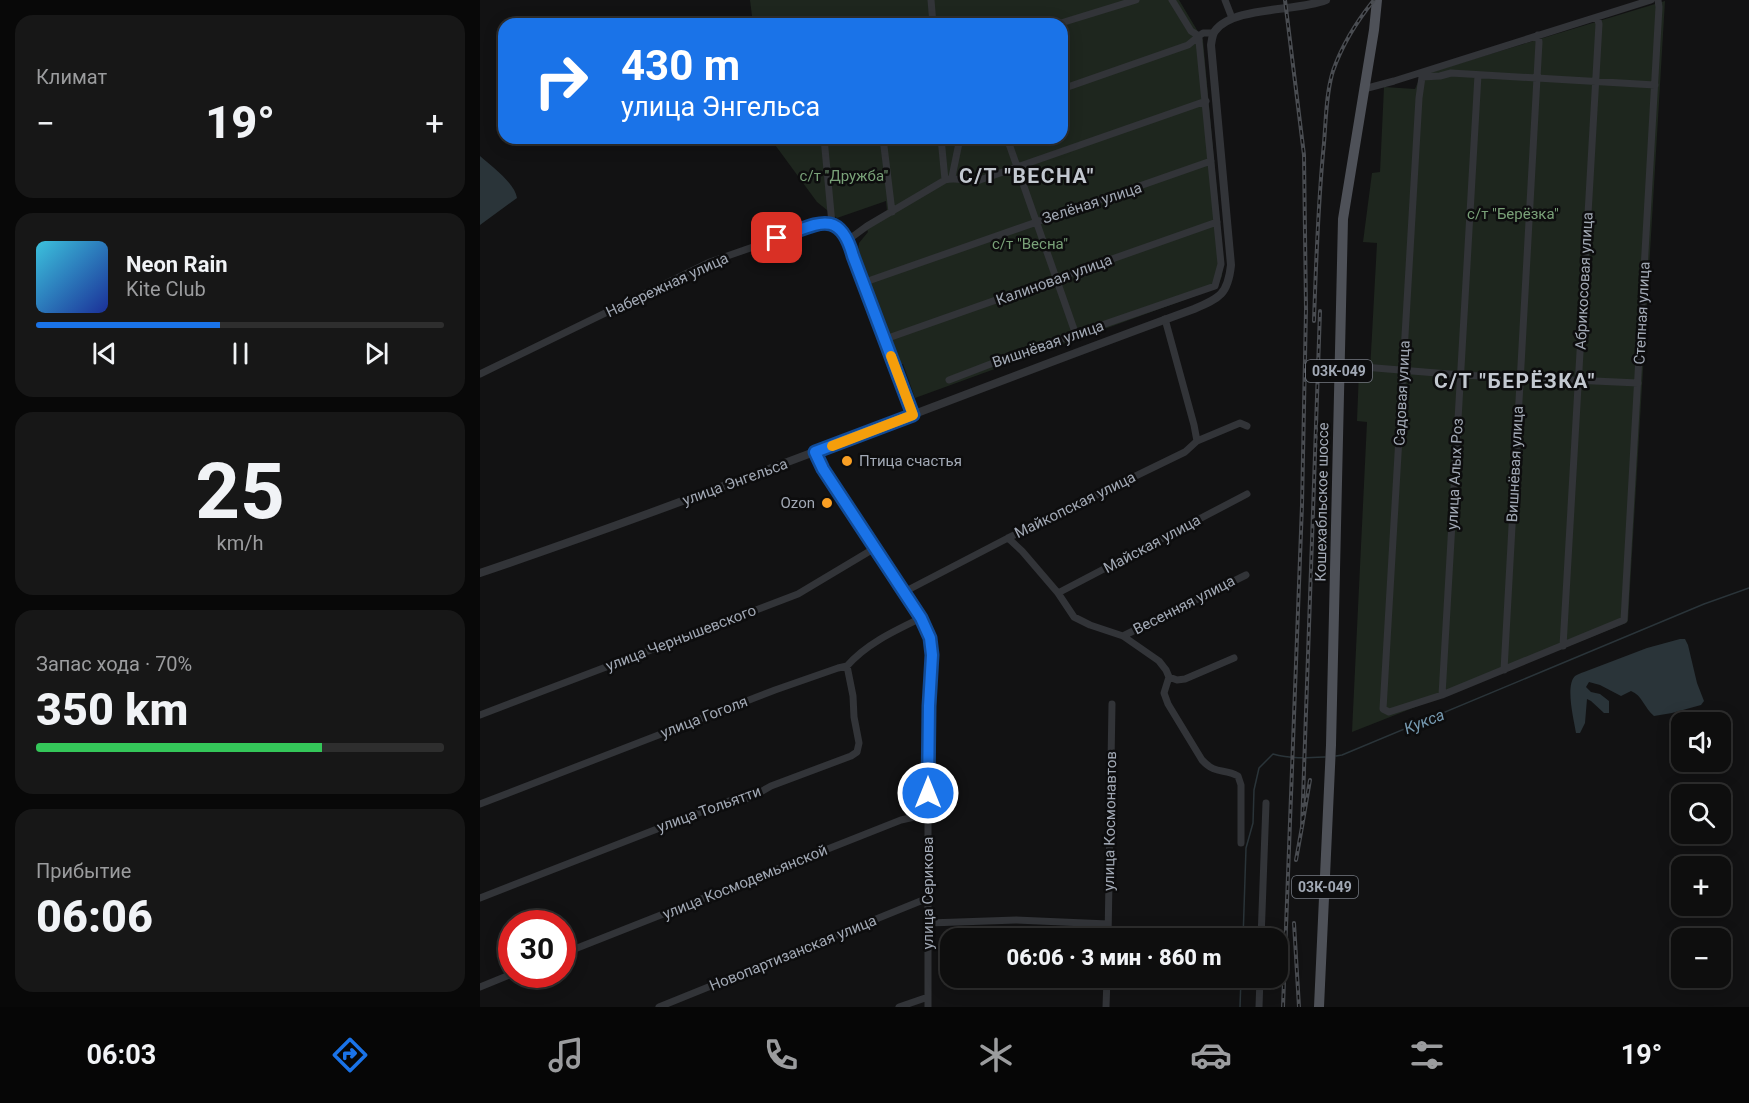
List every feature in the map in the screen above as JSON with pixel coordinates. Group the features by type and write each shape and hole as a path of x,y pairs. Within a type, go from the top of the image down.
{"main road":[{"name":"Кошехабльское шоссе","path":"1319,1007 1331,767 1343,219 1377,0"}],"street":[{"path":"931,0 932,18"},
{"path":"1068,21 1136,0"},
{"path":"1172,0 1191,31 1199,36"},
{"path":"1225,0 1232,18"},
{"path":"1068,87 1188,45 1203,33 1213,33 1232,18 1326,0"},
{"path":"1364,89 1598,21 1652,0"},
{"name":"Степная улица","path":"1563,646 1624,620 1659,3"},
{"name":"Абрикосовая улица","path":"1563,646 1598,21"},
{"name":"улица Энгельса","path":"480,573 580,539 815,452 1209,303 1223,293 1230,279 1231,265 1211,45 1213,33"},
{"path":"1199,36 1216,222"},
{"name":"Вишнёвая улица","path":"1503,670 1538,38"},
{"path":"1421,74 1537,77 1655,85"},
{"name":"Садовая улица","path":"1421,74 1383,709 1389,712 1396,711 1442,694"},
{"name":"улица Алых Роз","path":"1442,694 1478,75"},
{"path":"848,240 867,226 948,179 977,181 1206,101"},
{"path":"825,144 832,224 842,231 848,240 913,415"},
{"path":"884,144 892,212"},
{"path":"941,144 943,167 948,179"},
{"path":"948,179 958,144"},
{"path":"1009,144 1076,335"},
{"name":"Зелёная улица","path":"871,280 1211,161"},
{"name":"Вишнёвая улица","path":"949,380 1215,286 1221,264 1216,222"},
{"name":"Калиновая улица","path":"891,338 1216,222"},
{"name":"Набережная улица","path":"480,374 710,262 822,223 832,224"},
{"path":"1165,319 1197,441"},
{"path":"1339,365 1461,375 1638,383"},
{"name":"Майкопская улица","path":"904,592 1008,538 1185,452 1197,441 1240,423 1247,426"},
{"name":"улица Серикова","path":"815,452 823,469 921,618 930,638 932,655 929,706 928,1007"},
{"name":"Майская улица","path":"1058,593 1247,494"},
{"path":"1008,538 1058,593 1074,617 1090,626 1123,636 1159,661 1166,670 1168,677 1164,693 1168,704 1202,760 1208,768 1238,776 1241,785 1241,843"},
{"name":"улица Чернышевского","path":"480,715 798,594 875,548"},
{"name":"Весенняя улица","path":"1123,636 1246,574"},
{"name":"улица Гоголя","path":"480,804 775,690 847,666 856,655 889,633 921,618"},
{"path":"1442,694 1563,646"},
{"path":"1168,677 1177,680 1185,679 1234,658"},
{"name":"улица Тольятти","path":"480,898 729,801 750,798 771,786 858,752 854,696 847,666"},
{"name":"улица Космонавтов","path":"1108,928 1112,704"},
{"path":"1261,928 1266,802"},
{"name":"улица Космодемьянской","path":"576,948 902,820 928,814"},
{"name":"Новопартизанская улица","path":"659,1007 928,898"},
{"path":"929,923 1016,920 1108,924"},
{"path":"480,987 498,980"},
{"path":"1106,1007 1107,988"},
{"path":"1259,1007 1260,988"},
{"path":"899,1007 928,997"}],"green space":[{"name":"с/т \"Весна\"","path":"750,0 1179,0 1203,40 1223,257 1222,276 1217,288 915,398 858,251 859,243 868,232 865,225 887,211 886,201 837,218 817,202 774,144 1068,144 1068,18 752,18"},
{"name":"с/т \"Берёзка\"","path":"1665,1 1628,621 1352,732 1367,422 1357,421 1359,371 1370,371 1377,243 1363,242 1372,173 1380,172 1384,87 1415,89 1421,75"}],"shaded area":[{"path":"480,156 507,181 517,198 480,225"},
{"path":"1685,639 1704,701 1701,705 1654,716 1635,693 1631,691 1621,696 1589,682 1586,687 1591,692 1600,694 1609,701 1609,713 1604,713 1587,699 1585,723 1580,733 1576,733 1570,695 1575,676 1647,648"}],"waterway":[{"name":"Кукса","path":"1336,756 1704,604 1749,588"},
{"name":"Кукса","path":"1243,928 1246,848 1253,823 1254,790 1259,768 1273,754 1305,758 1325,757"},
{"name":"Кукса","path":"1240,1007 1241,988"}],"railway":[{"path":"1283,1007 1302,505 1306,309 1304,155 1285,0"},
{"path":"1314,321 1319,209 1329,88 1333,71 1345,43 1374,0"},
{"path":"1310,780 1302,827 1320,311"},
{"path":"1296,860 1302,827"},
{"path":"1294,923 1299,1007"}],"slow traffic":[{"path":"832,446 913,415 891,356"}],"place":[{"name":"Птица счастья","path":"847,461"},
{"name":"Ozon","path":"827,503"}],"district":[{"name":"С/Т \"ВЕСНА\"","path":"1027,176"},
{"name":"С/Т \"БЕРЁЗКА\"","path":"1515,381"}],"route":[{"path":"777,238 822,223 832,224 842,231 848,240 913,415 815,452 823,469 921,618 930,638 932,655 928,793"}],"park label":[{"name":"с/т \"Дружба\"","path":"844,176"}]}
